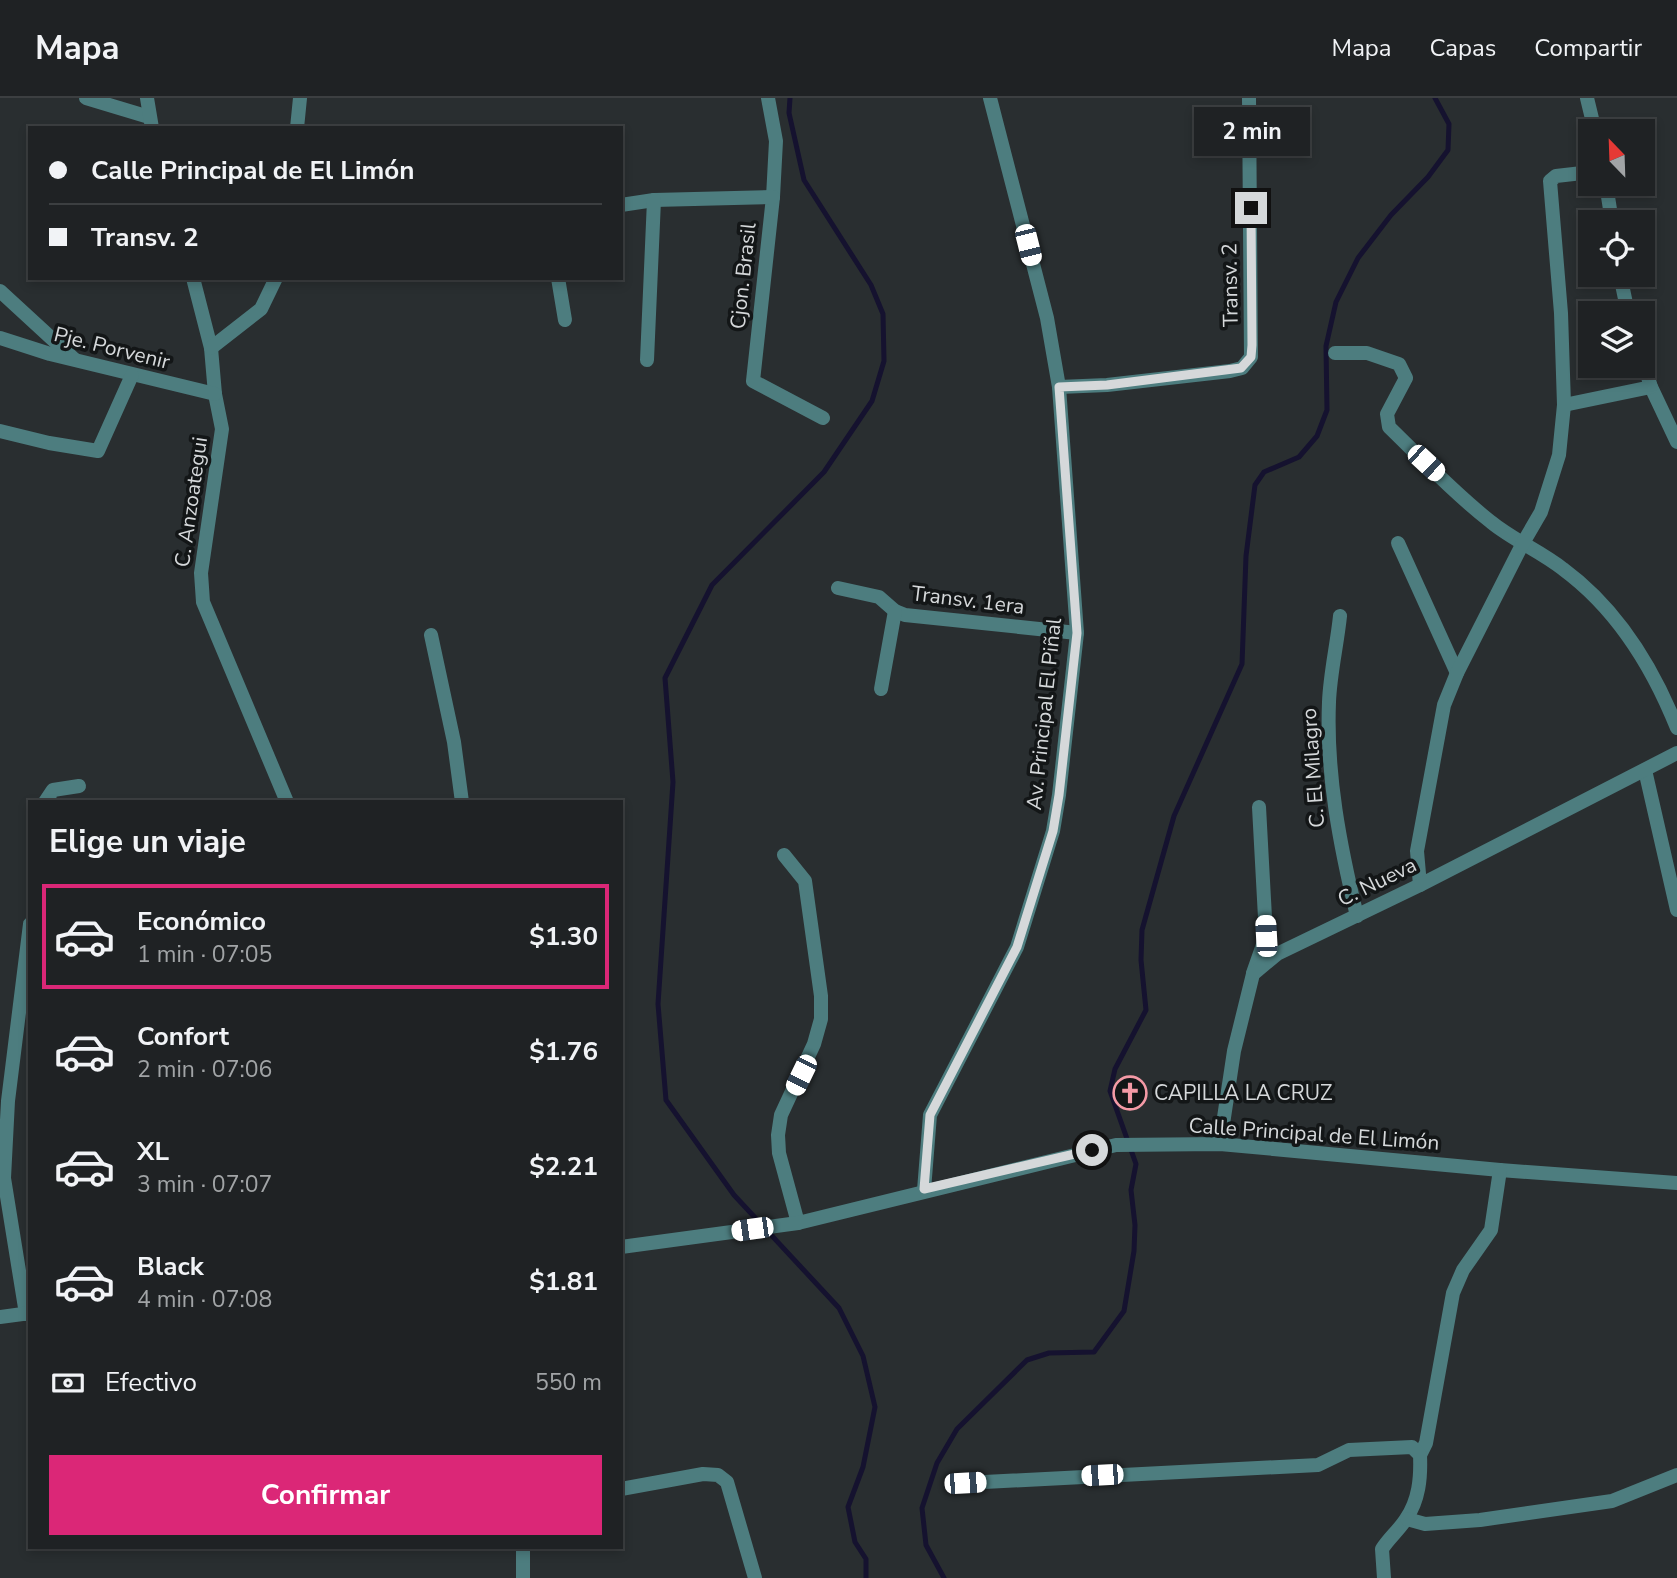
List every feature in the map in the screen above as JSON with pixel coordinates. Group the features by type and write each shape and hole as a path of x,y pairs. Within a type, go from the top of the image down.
{"street":[{"path":"86,98 151,122 147,98"},
{"path":"297,126 300,98"},
{"name":"Cjon. Brasil","path":"768,98 776,141 773,197 753,381 823,418"},
{"name":"Av. Principal El Piñal","path":"924,1189 930,1115 1017,947 1053,831 1077,633 1059,387 1048,318 990,98"},
{"name":"Transv. 2","path":"1059,387 1107,385 1230,371 1241,368 1251,357 1249,98"},
{"path":"1587,98 1592,119"},
{"path":"1420,885 1417,851 1444,705 1457,673 1541,512 1559,455 1564,405 1561,313 1550,181 1556,176 1578,173"},
{"path":"623,205 654,200 773,197"},
{"path":"647,360 654,200"},
{"name":"C. Anzoategui","path":"194,280 211,348 215,394 222,429 201,573 203,602 286,800"},
{"path":"211,348 261,309 275,280"},
{"path":"558,280 565,320"},
{"path":"0,291 75,360"},
{"name":"Pje. Porvenir","path":"0,338 132,375 215,394"},
{"path":"1335,352 1367,353 1399,364 1406,378 1387,414 1389,428 1482,516 1564,570 1616,619 1662,690 1677,728"},
{"path":"0,431 98,451 132,375"},
{"path":"1648,378 1677,442"},
{"path":"1564,405 1651,387"},
{"path":"1398,543 1457,673"},
{"name":"Transv. 1era","path":"838,588 879,597 895,611 905,615 1077,633"},
{"path":"881,689 895,611"},
{"name":"C. El Milagro","path":"1340,616 1329,702 1332,780 1339,843 1357,916"},
{"path":"431,635 454,742 462,800"},
{"name":"C. Nueva","path":"1253,974 1277,954 1420,885 1677,753"},
{"path":"1645,770 1677,910"},
{"path":"46,800 53,790 79,786"},
{"path":"1220,1144 1234,1051 1253,974 1266,936 1259,807"},
{"path":"785,855 805,881 821,996 821,1019 814,1044 781,1115 778,1135 779,1153 798,1223"},
{"path":"0,1317 28,1314 4,1178 8,1101 28,939"},
{"name":"Calle Principal de El Limón","path":"623,1247 798,1223 924,1189 1117,1145 1220,1144 1677,1183"},
{"path":"1384,1578 1382,1549 1406,1519 1416,1500 1421,1478 1420,1455 1426,1443 1453,1293 1463,1270 1492,1230 1500,1170"},
{"path":"965,1483 1318,1465 1349,1450 1364,1448 1412,1447 1420,1455"},
{"path":"623,1489 703,1474 718,1475 727,1482 755,1578"},
{"path":"1406,1519 1425,1524 1480,1520 1612,1501 1677,1475"},
{"path":"523,1549 523,1578"}],"waterway":[{"path":"790,98 789,113 804,180 871,285 883,314 884,361 872,401 824,472 712,585 665,678 673,782 658,1004 666,1100 734,1195 839,1308 863,1356 875,1407 863,1467 848,1507 855,1542 866,1559 866,1578"},
{"path":"944,1578 926,1545 922,1508 937,1463 957,1429 1027,1360 1049,1353 1094,1352 1124,1311 1134,1251 1135,1225 1131,1190 1136,1164 1110,1091 1115,1069 1146,1010 1141,960 1142,930 1174,816 1242,664 1246,556 1255,485 1264,472 1299,457 1317,436 1327,410 1326,346 1336,302 1358,258 1391,215 1428,177 1448,150 1449,124 1435,98"}],"place":[{"name":"CAPILLA LA CRUZ","path":"1130,1093"}],"route":[{"path":"1092,1150 924,1189 930,1115 1017,947 1053,831 1077,633 1059,387 1107,385 1241,368 1251,357 1252,345 1251,208"}]}
